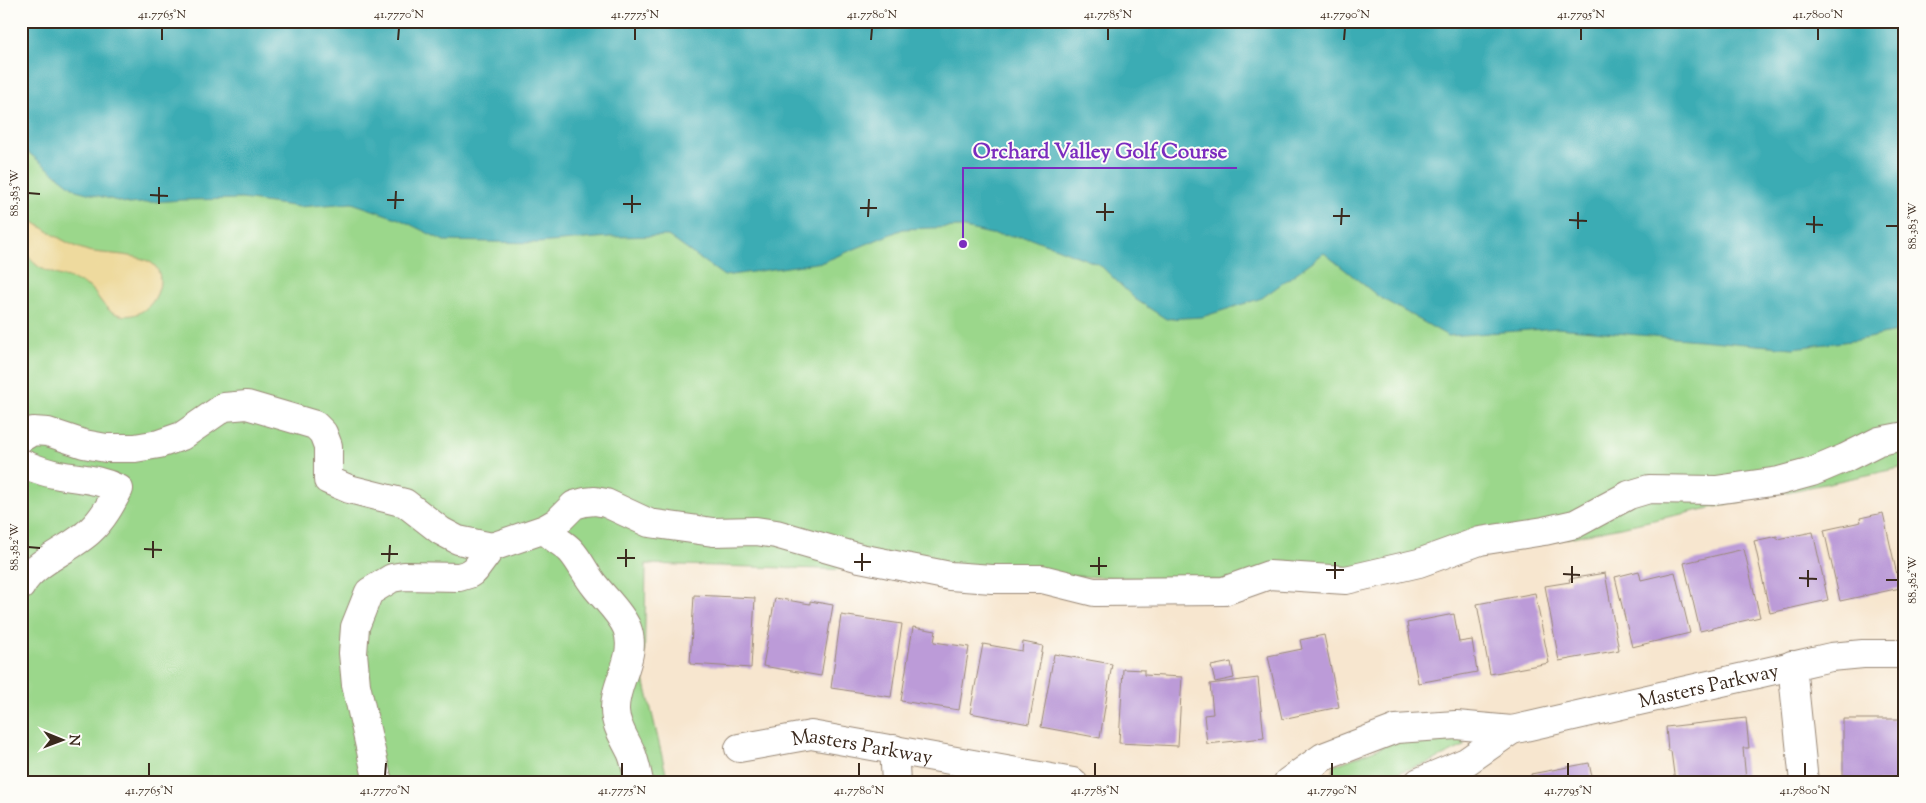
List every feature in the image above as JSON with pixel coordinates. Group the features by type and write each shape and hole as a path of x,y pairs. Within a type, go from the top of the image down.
{"street":[{"path":"21,438 33,431 48,432 84,444 106,448 135,448 158,444 182,436 224,407 247,405 314,425 323,432 328,446 328,480 349,489 405,503 441,531 458,540 492,547 546,529 557,522 574,505 595,501 606,503 649,523 713,532 776,534 860,558 950,576 992,580 1042,579 1094,592 1224,591 1269,575 1346,580 1419,562 1480,541 1575,524 1629,495 1649,489 1716,490 1779,481 1812,472 1879,441 1905,436"},
{"path":"21,464 58,475 105,482 119,489 104,515 90,531 70,548 42,564 30,574 21,586"},
{"path":"546,529 550,536 563,543 572,553 594,585 622,619 627,629 630,653 615,699 615,712 619,727 632,754 639,782"},
{"path":"378,782 356,685 353,653 355,627 369,592 392,578 404,576 460,577 469,574 475,570 492,547"},
{"name":"Masters Parkway","path":"1288,782 1324,757 1396,728 1456,725 1512,730 1831,657 1863,654 1905,654"},
{"path":"1792,665 1804,782"},
{"name":"Masters Parkway","path":"1419,782 1466,762 1512,730"},
{"name":"Masters Parkway","path":"739,748 811,735 1073,782"},
{"path":"894,749 896,782"}],"green space":[{"path":"21,21 1905,21 1905,467 1350,584 646,564 644,679 668,782 21,782"},
{"path":"1456,736 1464,739 1464,746 1426,764 1398,772 1349,776 1336,775 1333,772 1333,766 1408,737"}],"sand":[{"path":"21,214 62,240 79,248 133,257 149,262 155,266 160,278 155,298 150,305 138,313 131,315 116,314 106,308 89,287 39,267 21,248"}],"water":[{"path":"21,21 1905,21 1905,330 1859,340 1793,348 1557,328 1448,336 1379,297 1324,253 1262,298 1202,317 1166,319 1135,299 1100,265 1031,238 991,234 960,227 903,229 823,262 724,276 668,236 609,237 538,243 444,241 399,219 352,203 299,207 242,199 181,200 129,204 76,190 21,147"}],"building":[{"path":"1883,513 1900,588 1840,601 1824,530 1861,522 1860,518"},
{"path":"1813,532 1828,600 1770,613 1754,541"},
{"path":"1744,549 1760,617 1700,631 1684,563"},
{"path":"1639,571 1641,580 1675,572 1690,633 1632,647 1615,577"},
{"path":"1605,573 1619,650 1559,661 1545,586 1570,582 1569,579"},
{"path":"1535,593 1549,663 1490,674 1477,604"},
{"path":"694,595 755,598 751,668 690,664"},
{"path":"775,598 810,604 810,601 833,605 821,676 763,666"},
{"path":"1454,614 1459,642 1472,640 1477,672 1418,683 1407,623"},
{"path":"841,615 902,624 891,697 831,688"},
{"path":"913,627 936,631 934,642 969,647 959,710 901,701"},
{"path":"1324,635 1339,707 1282,719 1268,656 1302,649 1300,640"},
{"path":"1023,642 1043,646 1029,724 970,713 983,644 1022,651"},
{"path":"1054,654 1112,664 1100,738 1041,727"},
{"path":"1231,662 1234,678 1215,682 1211,666"},
{"path":"1123,669 1144,670 1144,675 1182,677 1178,746 1119,743"},
{"path":"1258,678 1264,738 1207,744 1204,715 1213,714 1210,684"},
{"path":"1746,718 1749,748 1743,748 1746,780 1730,782 1675,782 1671,751 1668,751 1666,727"},
{"path":"1843,719 1900,719 1901,782 1843,782"},
{"path":"1589,763 1593,782 1533,782 1531,774"}],"place":[{"name":"Orchard Valley Golf Course","path":"963,244"}]}
